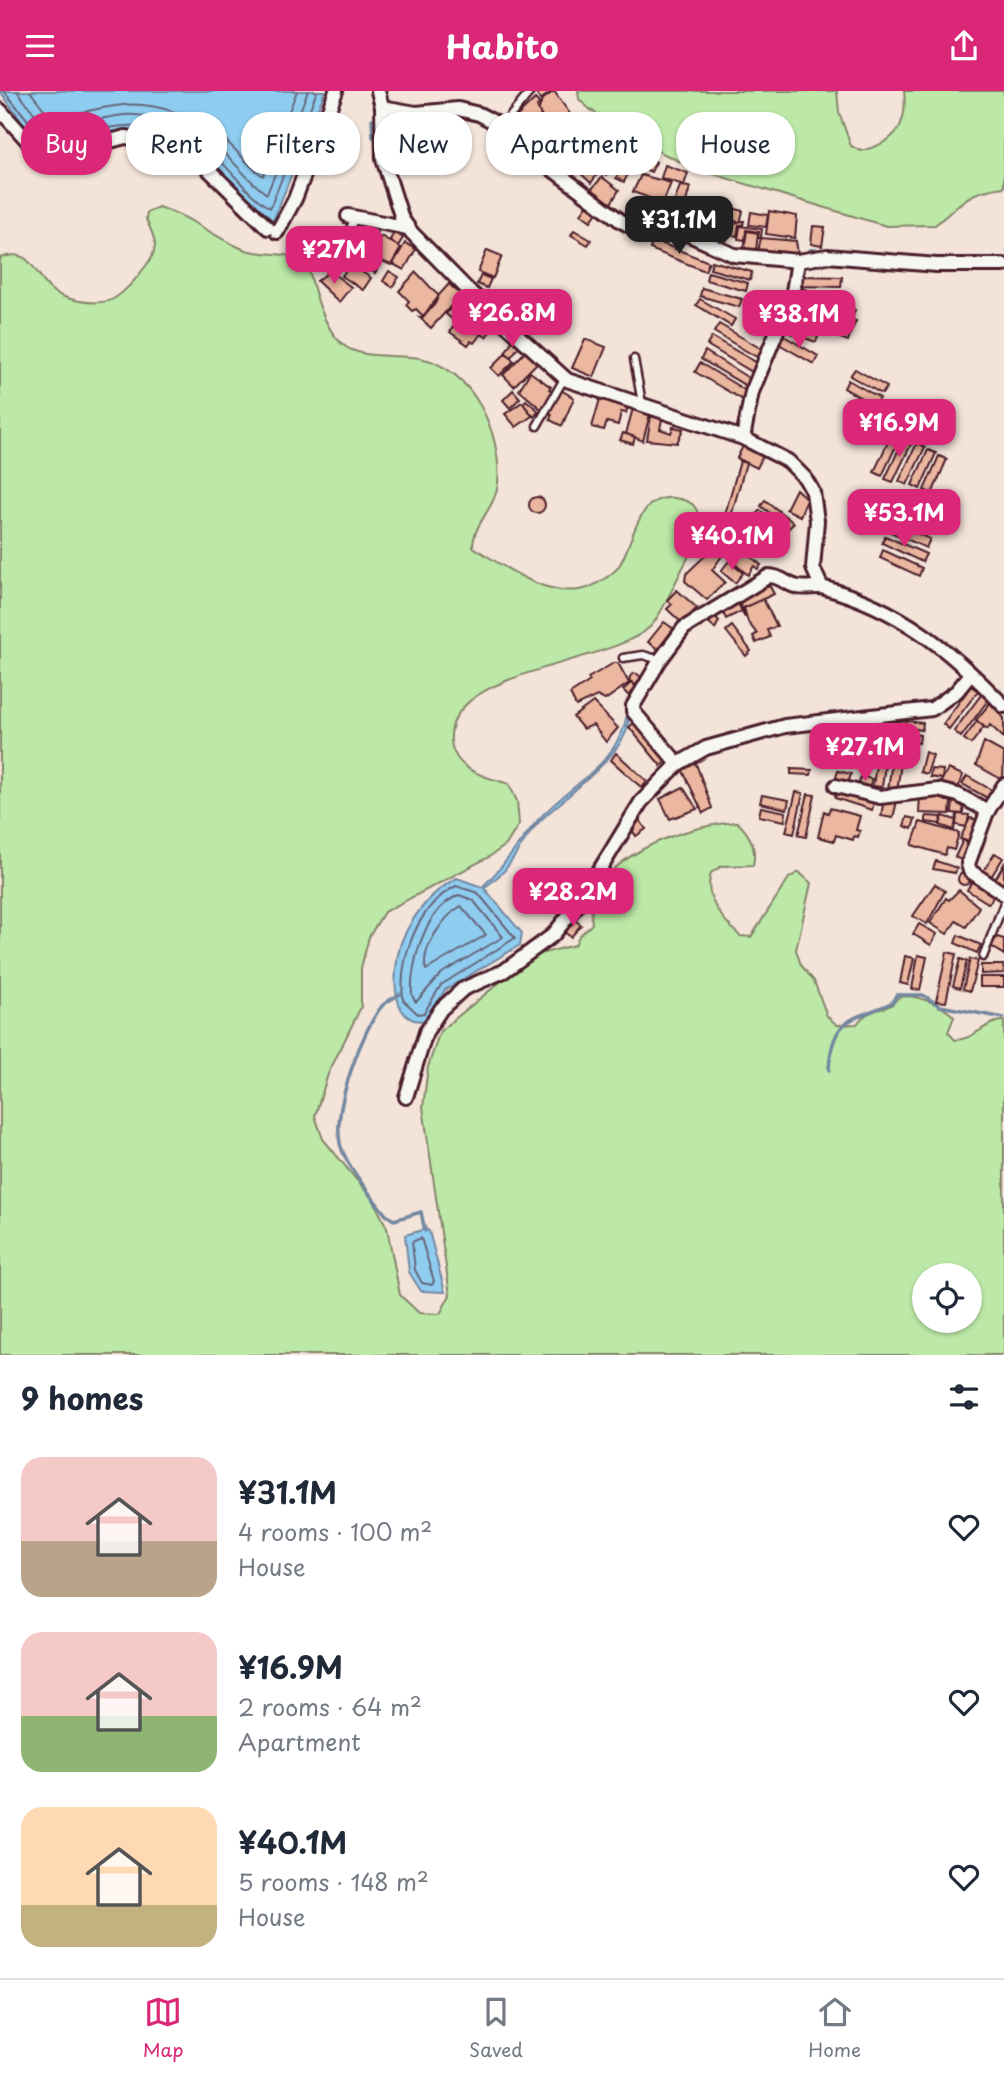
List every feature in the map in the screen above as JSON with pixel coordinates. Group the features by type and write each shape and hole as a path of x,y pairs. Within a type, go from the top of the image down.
{"street":[{"path":"0,110 35,149 78,150 125,137 139,137 190,155 272,230 295,199 336,91"},
{"path":"378,91 382,107 383,159 394,199 408,228 477,298 565,377 579,386 642,403 743,437 788,461 809,484 816,510 813,568 821,586"},
{"path":"382,107 416,113 468,110 486,118"},
{"path":"560,175 629,226 650,232 687,234 734,255 798,261 827,256 937,265 1004,265"},
{"path":"351,217 408,228"},
{"path":"743,437 752,392 793,292 798,261"},
{"path":"678,764 632,709 660,660 684,628 764,578 774,576 795,587 821,586 880,607 914,625 1004,706"},
{"path":"407,1097 426,1032 440,1009 457,993 504,971 553,935 582,899 641,802 678,764 706,748 785,726 932,709 957,691 970,675"},
{"path":"1004,785 988,811 968,868 1004,894"},
{"path":"836,786 880,797 938,790 958,795 988,811"}],"lane":[{"path":"514,112 531,91"},
{"path":"340,253 351,217"},
{"path":"634,359 642,403"},
{"path":"537,426 565,377"},
{"path":"623,658 632,655 660,660"},
{"path":"983,957 1004,903"}],"green space":[{"path":"578,91 837,91 839,112 851,146 861,151 883,143 897,131 904,114 904,91 1004,91 1004,187 972,195 935,225 886,226 716,175 795,175 795,112 676,112 676,160 662,153 662,112 593,112 579,99"},
{"path":"158,207 246,250 295,257 308,266 324,318 342,344 369,354 420,358 439,364 455,375 469,389 489,424 498,464 496,492 477,530 473,547 511,571 555,589 584,589 603,580 619,566 638,522 651,504 661,499 685,501 694,506 700,519 693,547 651,626 631,639 602,651 502,683 475,697 457,716 451,740 458,759 472,771 509,784 517,801 519,824 506,845 489,857 384,912 369,937 361,968 361,1007 328,1074 315,1116 323,1139 374,1201 387,1228 400,1295 419,1313 440,1314 450,1295 423,1107 428,1067 440,1031 532,956 575,945 579,936 592,924 593,901 603,881 620,864 666,838 691,830 737,822 746,831 751,842 753,865 722,866 711,873 709,882 712,900 727,923 740,936 751,937 789,878 799,872 811,883 796,950 801,965 814,981 827,1016 837,1025 857,1024 867,1014 906,996 929,1001 950,1013 954,1017 948,1032 955,1040 1004,1021 1004,1355 0,1355 0,258 13,255 26,259 55,293 71,299 108,301 132,284 153,254 155,243 146,219 147,212"}],"water":[{"path":"0,91 325,91 317,112 241,112 241,175 291,175 273,221 223,175 227,175 227,112 126,112 126,131 112,134 112,112 21,112 21,120"},
{"path":"627,715 628,727 622,741 611,755 536,825 504,871 484,888 522,933 520,945 445,990 428,1020 414,1020 405,1014 399,1004 395,976 399,948 413,920 432,896 457,878 482,887 505,863 538,820 614,748"},
{"path":"426,1229 429,1231 445,1292 421,1291 409,1272 405,1235"}],"building":[{"path":"535,91 553,91 540,100"},
{"path":"554,91 569,112 538,112 542,100"},
{"path":"535,99 540,104 537,106 539,112 521,112"},
{"path":"665,165 676,169 676,175 687,175 684,185 661,178"},
{"path":"582,175 597,175 591,183"},
{"path":"617,175 628,175 624,182 616,178"},
{"path":"641,175 671,183 663,203 633,192"},
{"path":"602,177 619,190 610,205 590,191"},
{"path":"680,186 690,187 683,213 676,210 678,204 674,203"},
{"path":"656,201 682,213 678,227 650,216"},
{"path":"711,202 743,211 740,223 735,221 731,225 727,240 716,237 719,227 705,223"},
{"path":"588,204 598,211 591,221 581,214"},
{"path":"769,211 797,216 795,238 766,234"},
{"path":"751,212 768,215 766,227 749,225"},
{"path":"685,213 696,218 691,229 681,224"},
{"path":"696,215 705,219 701,228 694,224"},
{"path":"358,219 378,231 372,240 354,228"},
{"path":"744,221 743,225 739,225 737,236 731,235 732,226"},
{"path":"740,226 762,229 761,238 758,238 759,232 746,230 745,240 738,239"},
{"path":"813,226 825,227 822,246 811,244"},
{"path":"574,230 591,240 588,245 571,235"},
{"path":"747,231 758,233 756,251 744,249"},
{"path":"394,232 403,238 398,246 390,240"},
{"path":"381,236 401,248 391,265 382,261 375,273 350,258 360,242 373,248"},
{"path":"761,238 796,241 798,254 758,251"},
{"path":"653,240 709,262 705,271 650,249"},
{"path":"405,243 416,249 404,270 393,264"},
{"path":"487,250 502,256 493,278 478,272"},
{"path":"333,260 339,263 334,273 328,270"},
{"path":"712,261 752,272 750,280 710,269"},
{"path":"350,264 371,278 363,290 342,276"},
{"path":"330,271 351,287 339,302 317,281"},
{"path":"389,271 399,277 392,287 383,281"},
{"path":"416,272 439,296 423,316 406,305 409,301 399,291"},
{"path":"708,272 748,283 746,291 706,280"},
{"path":"481,275 491,279 487,288 477,284"},
{"path":"801,276 842,277 841,287 800,286"},
{"path":"449,284 461,295 431,328 419,317 423,317 435,304"},
{"path":"799,287 838,301 835,308 797,295"},
{"path":"702,288 742,299 739,307 700,296"},
{"path":"462,296 469,303 463,309 455,303"},
{"path":"796,298 856,321 852,330 792,307"},
{"path":"700,299 735,319 731,326 696,305"},
{"path":"454,303 463,310 454,321 446,314"},
{"path":"840,304 855,310 852,318 837,312"},
{"path":"792,310 851,332 848,341 789,319"},
{"path":"459,317 479,321 474,329 481,334 474,343 471,341 468,345 450,332"},
{"path":"481,319 493,327 486,337 474,329"},
{"path":"787,323 819,334 816,342 784,331"},
{"path":"719,324 765,351 760,359 714,332"},
{"path":"784,336 818,356 814,364 779,344"},
{"path":"712,337 759,364 754,373 707,345"},
{"path":"585,339 606,347 594,377 572,368"},
{"path":"512,341 519,346 511,357 506,353 504,355"},
{"path":"705,351 752,380 748,387 701,359"},
{"path":"525,352 537,363 514,386 503,375"},
{"path":"506,353 514,361 499,376 491,368"},
{"path":"700,363 748,392 743,400 695,372"},
{"path":"855,369 887,387 882,394 850,376"},
{"path":"530,372 551,387 549,389 554,393 541,409 519,390"},
{"path":"848,380 880,398 875,406 844,388"},
{"path":"513,390 520,398 510,408 503,400"},
{"path":"561,390 574,398 562,426 550,420 552,414 549,413"},
{"path":"600,399 628,406 626,413 621,412 618,425 607,422 604,430 592,427"},
{"path":"526,400 539,411 534,417 523,404"},
{"path":"522,402 532,416 516,427 505,414"},
{"path":"633,408 650,414 643,441 626,434"},
{"path":"651,416 662,419 660,429 671,433 673,427 683,429 677,443 647,440"},
{"path":"894,429 902,433 882,476 874,472"},
{"path":"623,433 635,437 633,444 620,440"},
{"path":"905,436 913,440 893,482 885,479"},
{"path":"917,443 925,447 907,485 899,481"},
{"path":"743,446 763,456 757,468 737,458"},
{"path":"928,450 936,453 920,489 912,485"},
{"path":"939,456 947,459 932,494 924,490"},
{"path":"740,461 746,463 730,520 724,518"},
{"path":"796,489 807,499 800,516 786,509"},
{"path":"537,497 545,505 537,513 529,505"},
{"path":"765,500 794,523 789,528 761,506"},
{"path":"760,510 787,531 783,536 756,515"},
{"path":"722,519 744,535 731,555 716,548 718,546 713,541"},
{"path":"888,521 930,539 926,548 884,529"},
{"path":"885,536 926,554 922,562 882,543"},
{"path":"713,548 722,556 712,570 725,582 707,600 685,581 686,574"},
{"path":"743,550 761,565 758,569 754,566 748,575 735,564"},
{"path":"883,550 922,568 919,576 880,558"},
{"path":"729,561 743,573 735,583 721,571"},
{"path":"767,581 774,594 743,608 746,615 744,616 738,597"},
{"path":"677,590 697,608 682,623 667,609 672,604 667,600"},
{"path":"763,599 777,626 767,630 770,637 756,643 753,636 757,634 748,622 744,608"},
{"path":"736,600 742,611 726,619 721,608"},
{"path":"713,614 719,621 715,629 706,619"},
{"path":"664,622 674,629 658,649 648,642"},
{"path":"732,626 751,651 746,656 726,631"},
{"path":"618,663 629,683 605,700 597,696 576,706 570,694 590,681 588,678"},
{"path":"635,673 641,679 635,685 629,679"},
{"path":"632,682 637,688 629,696 623,690"},
{"path":"971,686 978,691 949,729 943,724"},
{"path":"981,695 988,700 961,737 954,731"},
{"path":"593,702 618,728 606,742 593,725 583,729 573,717"},
{"path":"990,703 1004,718 1004,738 990,725 987,729 976,720"},
{"path":"899,720 923,723 922,730 898,726"},
{"path":"636,721 668,760 661,766 629,727"},
{"path":"977,721 984,727 971,744 964,739"},
{"path":"897,731 920,735 919,743 896,739"},
{"path":"984,742 1004,753 1003,780 976,765"},
{"path":"894,746 903,748 897,792 888,790"},
{"path":"878,749 887,750 882,787 873,786"},
{"path":"925,752 933,755 927,774 920,772"},
{"path":"616,753 647,781 642,788 611,760"},
{"path":"695,761 712,808 703,813 682,769"},
{"path":"791,769 812,770 811,775 791,774"},
{"path":"931,769 943,770 942,779 930,777"},
{"path":"948,769 963,775 957,791 939,785"},
{"path":"838,771 851,774 848,784 835,780"},
{"path":"861,776 872,779 869,789 858,786"},
{"path":"967,776 995,792 991,800 962,784"},
{"path":"683,787 697,809 670,819 660,799"},
{"path":"837,789 875,799 872,810 835,798"},
{"path":"796,792 803,793 794,834 786,832"},
{"path":"808,794 815,795 806,837 798,835"},
{"path":"920,794 946,796 946,801 951,801 950,814 919,813"},
{"path":"762,795 789,800 787,809 760,803"},
{"path":"884,799 897,801 893,818 881,816"},
{"path":"953,801 964,802 963,814 952,813"},
{"path":"761,807 786,812 785,821 759,816"},
{"path":"830,808 860,816 856,830 860,831 858,837 854,836 853,840 836,835 834,841 818,837 824,811 828,813"},
{"path":"957,814 969,815 967,827 956,825"},
{"path":"926,816 942,817 940,824 926,822"},
{"path":"943,816 956,820 954,830 940,825"},
{"path":"907,817 915,819 912,829 904,826"},
{"path":"638,818 646,829 636,836 629,825"},
{"path":"970,818 981,821 974,843 960,839"},
{"path":"920,822 959,833 954,850 947,848 945,855 912,845"},
{"path":"963,840 973,844 965,862 955,857"},
{"path":"995,853 1003,858 989,880 981,875"},
{"path":"936,861 957,868 955,873 933,869"},
{"path":"1004,864 1004,883 1001,888 993,883"},
{"path":"964,873 970,879 964,885 958,879"},
{"path":"974,878 995,891 988,903 967,890"},
{"path":"935,884 945,891 927,924 913,916"},
{"path":"959,890 979,907 966,927 956,921 947,934 930,923 946,898 949,900"},
{"path":"574,919 581,925 571,937 564,932"},
{"path":"919,924 937,934 931,945 913,934"},
{"path":"958,935 981,945 977,953 955,943"},
{"path":"997,937 1004,939 1004,955 991,946"},
{"path":"947,952 956,954 946,1002 936,1001"},
{"path":"918,955 927,957 920,990 912,989"},
{"path":"905,956 914,958 908,985 900,983"},
{"path":"960,959 967,961 960,988 953,986"},
{"path":"970,959 978,961 970,991 963,989"},
{"path":"981,965 1003,965 1004,973 981,974"},
{"path":"980,977 1004,977 1004,987 980,987"}],"waterway":[{"path":"372,119 373,137"},
{"path":"660,224 666,224"},
{"path":"728,245 732,246"},
{"path":"810,250 834,250"},
{"path":"400,994 382,1006 358,1052 350,1072 341,1111 340,1143 353,1170 386,1215 394,1220 421,1212 425,1231"},
{"path":"829,1070 831,1052 840,1029 856,1017 893,1002 896,995 923,995 940,1006 1004,1018"}]}
